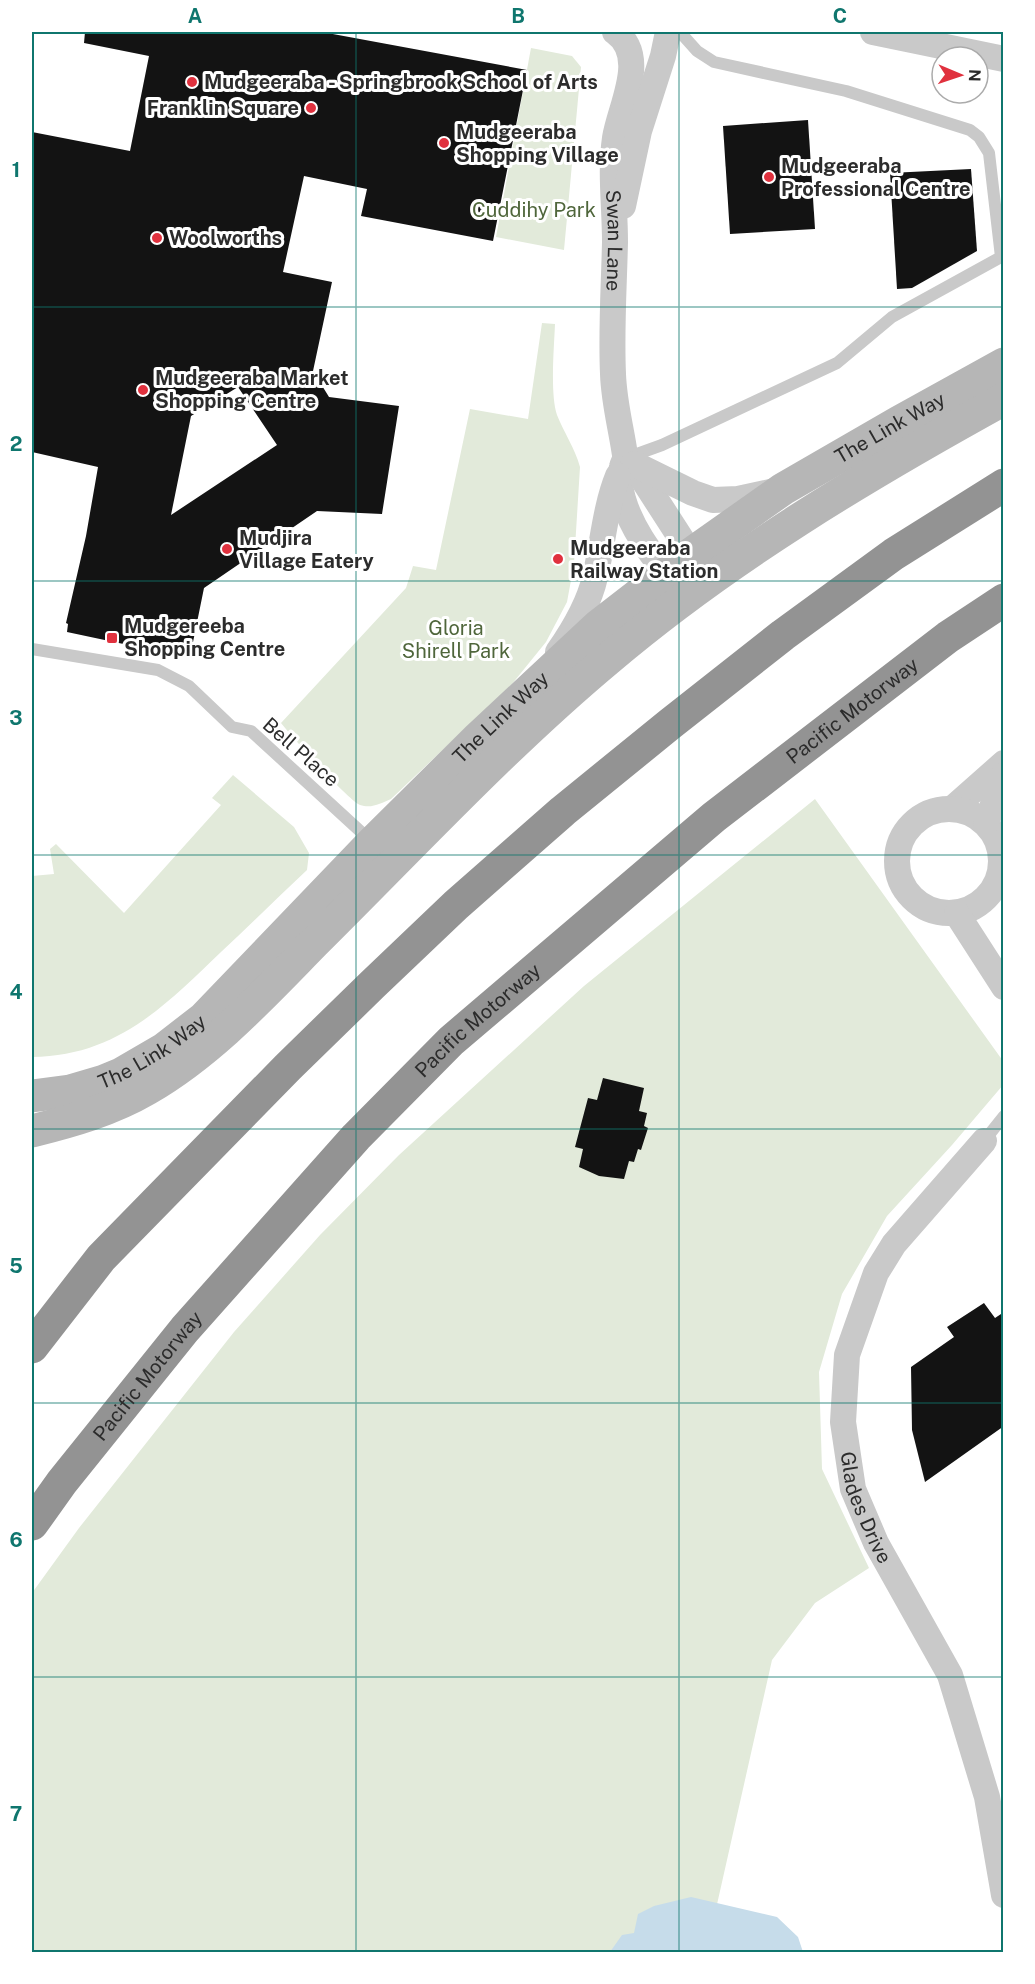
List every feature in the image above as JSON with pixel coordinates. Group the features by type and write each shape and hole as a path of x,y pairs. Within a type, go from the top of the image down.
{"highway":[{"path":"32,1347 102,1258 296,1059 456,905 581,796 783,635 894,554 1004,484"},
{"name":"Pacific Motorway","path":"32,1524 62,1482 185,1329 356,1137 451,1041 714,817 948,638 1004,600"}],"main road":[{"name":"The Link Way","path":"32,1096 70,1091 104,1081 121,1074 164,1049 204,1018 372,857 541,677 598,626 783,489 1004,364"},
{"path":"372,857 510,748 623,646 698,589 762,544 886,466 1004,399"},
{"path":"679,564 698,589"},
{"name":"The Link Way","path":"32,1131 121,1103 160,1082 212,1041 250,1007 372,857"}],"street":[{"name":"Swan Lane","path":"615,32 629,48 631,60 630,75 617,126 613,153 615,241 613,375 616,415 627,463 679,564"},
{"path":"615,241 639,131 663,56 668,32"},
{"path":"873,32 1004,59"},
{"name":"Swan Lane","path":"627,463 621,488 636,530 679,564"},
{"path":"541,677 569,637 588,599 595,578 610,499 627,463 713,500 738,499 783,489"},
{"path":"952,809 1004,763"},
{"path":"986,823 1004,775"},
{"path":"952,809 970,813 986,823 996,838 1001,856 998,899 957,914 935,912 916,902 902,886 897,864 900,843 912,824 930,812 952,809"},
{"path":"957,914 1004,987"},
{"name":"Glades Drive","path":"994,1136 894,1244 876,1273 848,1355 843,1422 853,1490 876,1543 950,1675 987,1797 1004,1895"}],"lane":[{"path":"627,463 837,363 892,317 1001,257 989,153 979,137 970,130 846,91 709,60 680,32"},
{"name":"Bell Place","path":"32,649 158,670 189,686 232,727 251,731 372,857"},
{"name":"Glades Drive","path":"994,1136 1004,1116"}],"green space":[{"name":"Cuddihy Park","path":"531,48 572,56 581,67 564,250 496,237"},
{"name":"Gloria Shirell Park","path":"542,323 555,324 553,371 555,406 580,467 574,564 567,602 546,642 512,684 391,799 372,806 360,805 332,780 281,723 406,588 413,566 436,570 470,409 528,419"},
{"path":"233,775 294,827 309,853 307,870 179,991 137,1025 89,1048 32,1057 32,876 54,874 50,849 56,844 124,913 221,805 212,798"},
{"path":"815,799 1003,1061 1003,1085 887,1216 842,1294 819,1372 822,1469 869,1568 815,1603 772,1660 711,1931 704,1952 32,1952 32,1593 79,1528 234,1332 320,1235 399,1155 584,986"}],"water":[{"path":"691,1897 777,1917 798,1937 803,1952 610,1952 622,1935 634,1933 638,1914 654,1906"}],"building":[{"name":"Mudgeeraba Market Shopping Centre","path":"85,32 322,32 527,70 493,241 361,216 367,189 304,176 283,272 332,282 313,371 329,397 399,406 382,514 317,511 204,588 192,647 169,643 167,648 147,645 147,649 67,632 68,624 66,623 86,536 98,467 32,452 32,132 130,151 149,56 84,43","holes":["238,387 277,445 171,515 191,416"]},
{"name":"Mudgeeraba Professional Centre","path":"808,120 815,229 730,234 723,126"},
{"path":"971,169 977,251 912,288 897,289 890,173"},
{"path":"603,1078 644,1088 639,1111 647,1113 644,1126 648,1128 641,1150 638,1149 634,1162 629,1161 624,1179 599,1176 579,1167 583,1149 575,1147 588,1098 597,1100"},
{"path":"984,1303 995,1318 1004,1312 1004,1426 925,1482 912,1430 911,1367 954,1337 947,1327"}],"place":[{"name":"Mudgeeraba - Springbrook School of Arts","path":"192,82"},
{"name":"Franklin Square","path":"311,108"},
{"name":"Mudgeeraba Shopping Village","path":"444,143"},
{"name":"Mudgeeraba Professional Centre","path":"769,177"},
{"name":"Woolworths","path":"157,238"},
{"name":"Mudgeeraba Market Shopping Centre","path":"143,390"},
{"name":"Mudjira Village Eatery","path":"227,549"},
{"name":"Mudgeeraba Railway Station","path":"558,559"},
{"name":"Mudgereeba Shopping Centre","path":"112,638"}]}
